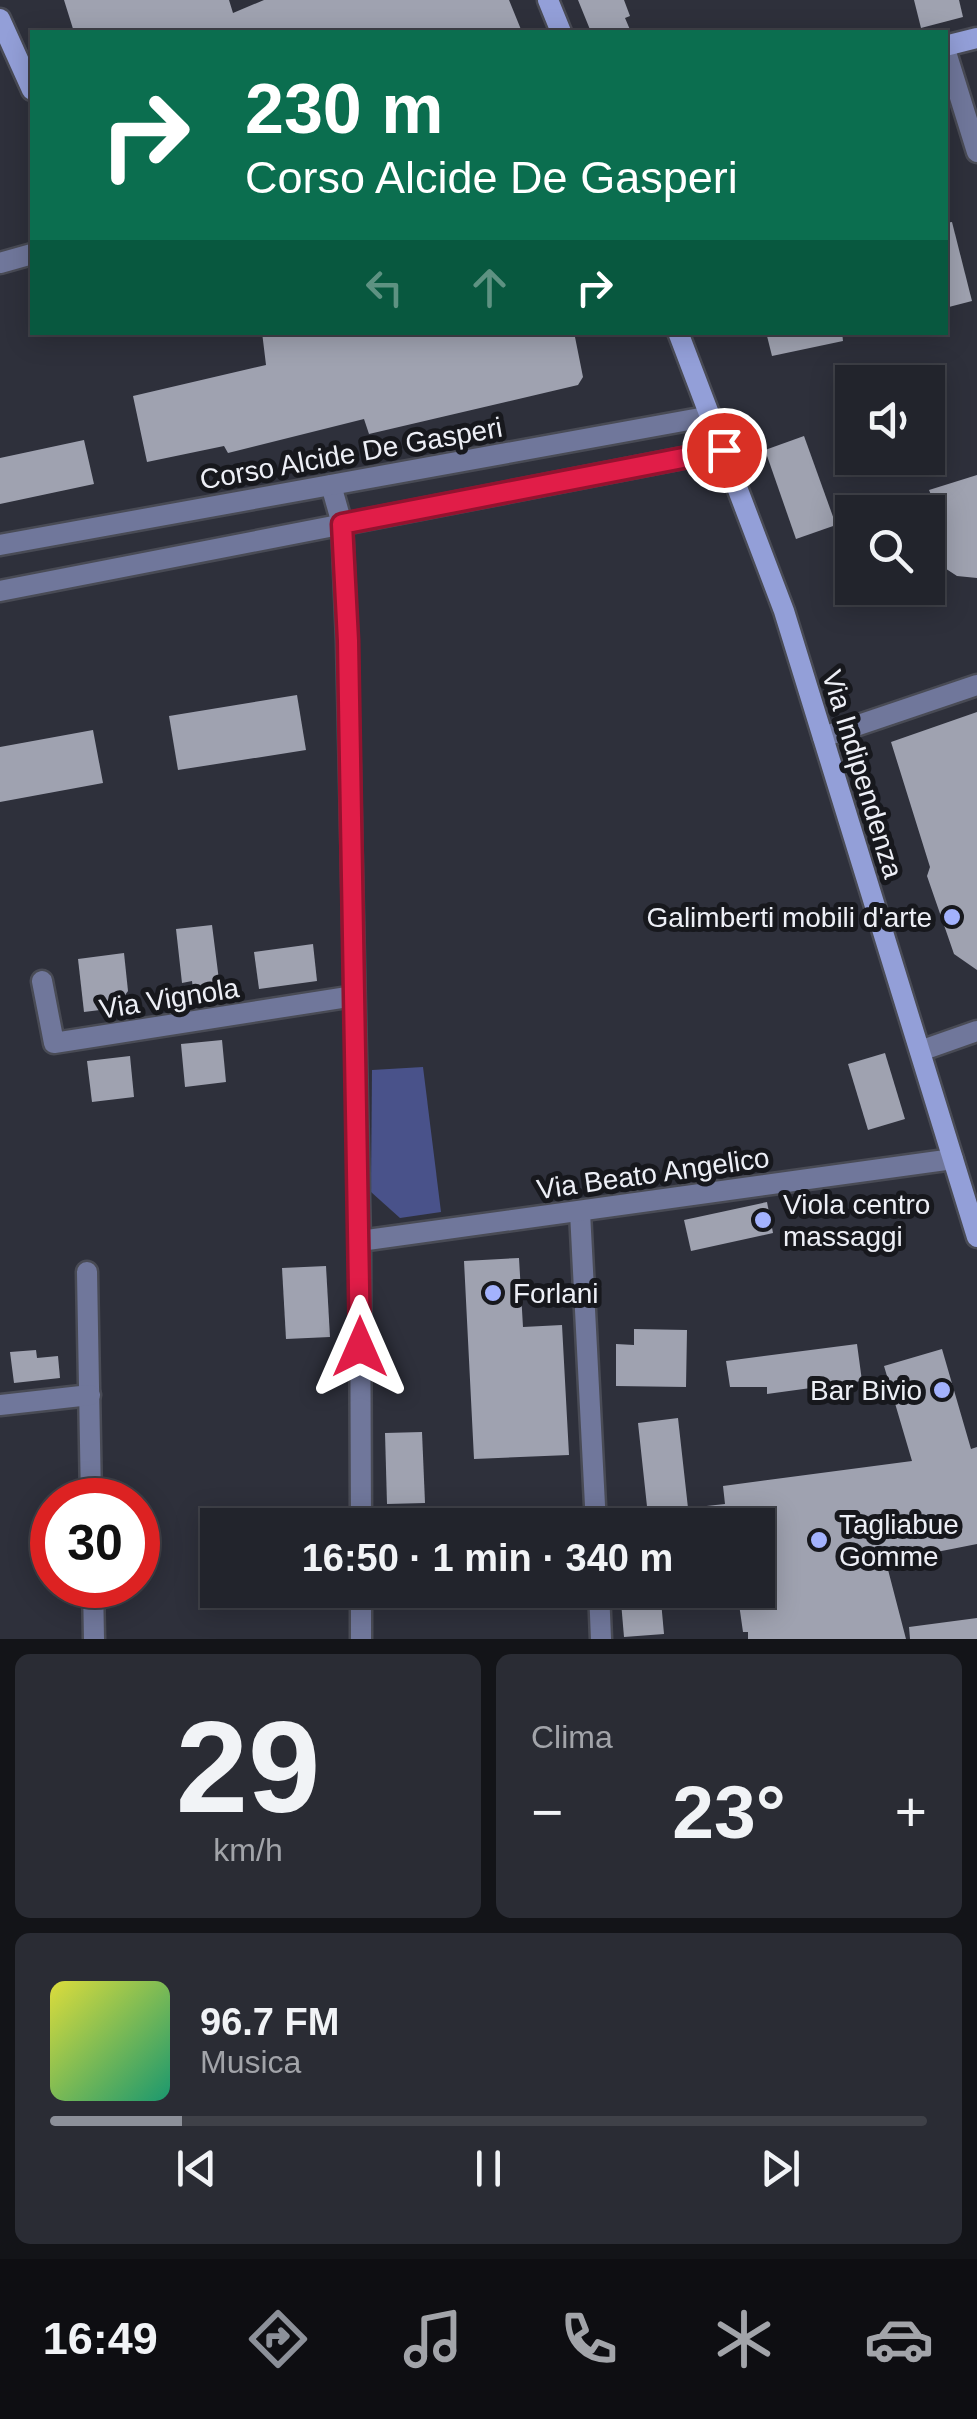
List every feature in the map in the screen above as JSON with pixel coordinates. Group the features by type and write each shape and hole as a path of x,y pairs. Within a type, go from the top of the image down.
{"street":[{"path":"548,0 560,30"},
{"path":"0,19 30,86"},
{"path":"948,47 977,38"},
{"path":"948,58 977,152"},
{"path":"0,263 30,255"},
{"name":"Via Indipendenza","path":"679,335 770,571 977,1238"},
{"name":"Corso Alcide De Gasperi","path":"0,545 712,416"},
{"path":"0,591 724,450"},
{"path":"331,485 342,524 348,641 360,1241 360,1508"},
{"path":"823,736 977,685"},
{"name":"Via Vignola","path":"42,981 54,1043 354,996"},
{"path":"920,1051 977,1031"},
{"name":"Via Beato Angelico","path":"360,1241 953,1158"},
{"path":"580,1212 595,1508"},
{"path":"88,1272 91,1478"},
{"path":"0,1404 90,1395"},
{"path":"93,1608 94,1639"},
{"path":"360,1608 361,1639"},
{"path":"600,1608 602,1639"}],"shaded area":[{"path":"423,1067 441,1212 400,1218 371,1192 372,1070"}],"building":[{"path":"64,0 229,0 233,13 264,0 509,0 521,30 73,30"},
{"path":"578,0 624,0 630,30 590,30"},
{"path":"914,0 959,0 963,17 921,28"},
{"path":"952,222 972,301 948,307 948,223"},
{"path":"262,335 575,335 583,377 578,385 369,434 364,419 228,453 224,446 147,462 133,396 266,365"},
{"path":"767,335 842,335 843,341 772,356"},
{"path":"804,436 835,525 796,539 765,450"},
{"path":"84,440 94,484 0,504 0,458"},
{"path":"977,475 977,578 957,576 945,568 945,495 931,495 929,490"},
{"path":"297,695 306,750 178,770 169,716"},
{"path":"977,712 977,970 954,954 927,876 930,867 891,742"},
{"path":"93,730 103,783 0,802 0,747"},
{"path":"212,925 221,996 194,999 192,981 182,983 176,929"},
{"path":"313,944 317,981 259,989 254,952"},
{"path":"124,953 128,991 116,1008 84,1012 78,959"},
{"path":"222,1040 226,1082 185,1087 181,1044"},
{"path":"885,1053 905,1119 868,1130 848,1064"},
{"path":"130,1056 134,1097 92,1102 87,1061"},
{"path":"767,1202 773,1233 691,1251 684,1220"},
{"path":"519,1258 523,1327 562,1325 569,1455 474,1459 464,1261"},
{"path":"326,1266 330,1337 286,1339 282,1268"},
{"path":"634,1329 687,1330 686,1387 616,1386 616,1344 634,1345"},
{"path":"857,1344 862,1381 767,1394 767,1387 730,1387 726,1361"},
{"name":"Tagliabue Gomme","path":"942,1349 971,1449 977,1447 977,1544 886,1562 906,1639 748,1639 740,1608 775,1608 775,1508 688,1508 725,1504 723,1486 912,1461 884,1366"},
{"path":"36,1350 37,1358 58,1356 60,1378 14,1383 10,1352"},
{"name":"Tagliabue Gomme","path":"678,1418 688,1508 647,1508 638,1423"},
{"path":"422,1432 425,1503 387,1504 385,1433"},
{"path":"622,1608 662,1608 664,1634 624,1637"},
{"path":"977,1618 977,1639 910,1639 909,1627"}],"place":[{"name":"Galimberti mobili d'arte","path":"952,917"},
{"name":"Viola centro massaggi","path":"763,1220"},
{"name":"Forlani","path":"493,1293"},
{"name":"Bar Bivio","path":"942,1390"},
{"name":"Tagliabue Gomme","path":"819,1540"}],"route":[{"path":"360,1347 348,641 342,524 724,450"}]}
